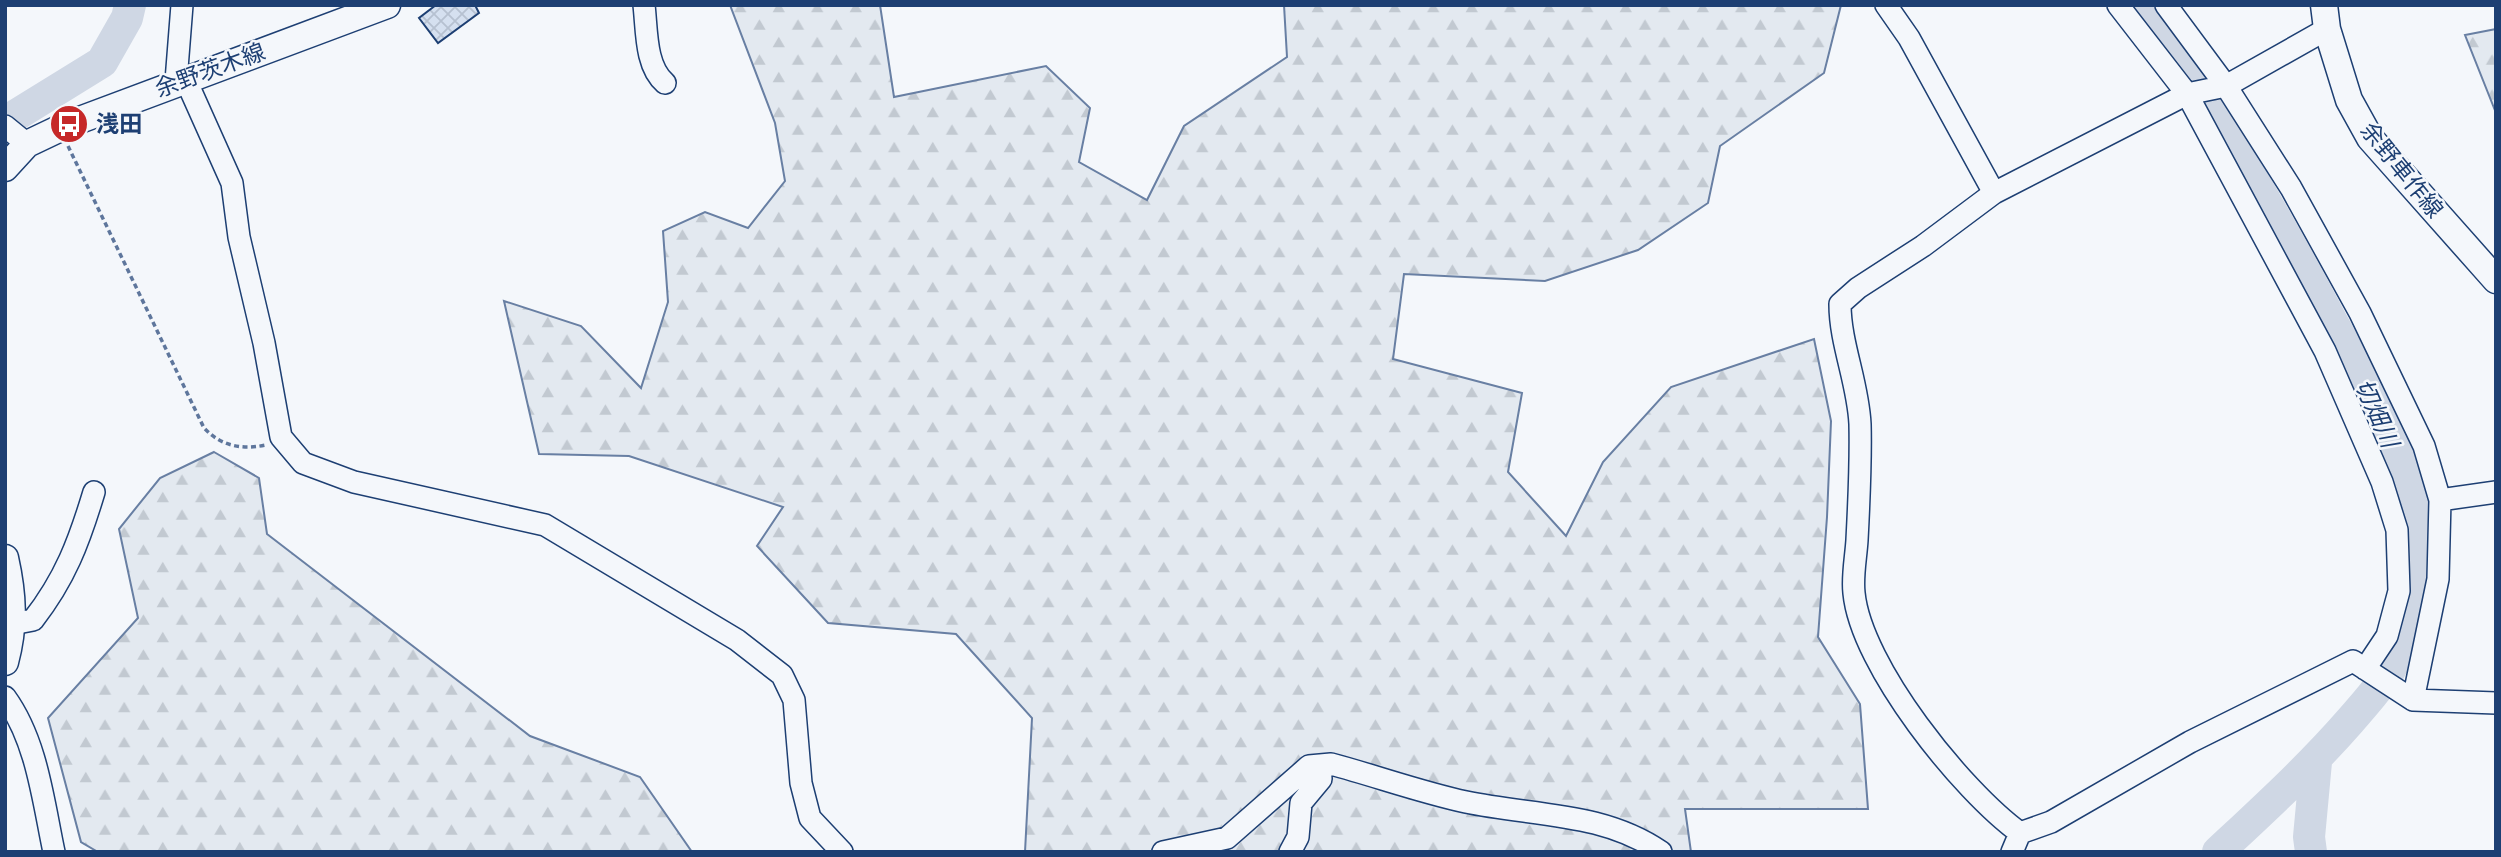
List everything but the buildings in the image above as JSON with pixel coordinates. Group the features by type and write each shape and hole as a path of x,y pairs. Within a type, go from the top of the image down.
{"main road":[{"name":"余野茨木線","path":"5,168 27,144 59,129 181,80 387,5"},
{"name":"余野車作線","path":"2326,17 2349,100 2371,138 2496,280"},
{"path":"5,558 13,596 12,624 5,662"}],"street":[{"path":"182,5 181,80 232,183 239,237 281,436 303,463 327,474 545,525 737,640 782,675 794,700 801,783 810,818 842,852"},
{"path":"644,5 652,63 656,75 665,83"},
{"path":"1886,5 1909,38 1994,192"},
{"path":"2118,5 2187,94 2325,351 2382,482 2398,530 2399,591 2387,636 2365,669"},
{"path":"2166,5 2226,86 2291,188 2360,313 2424,446 2440,500 2438,579 2413,699"},
{"path":"2326,17 2226,86 2187,94 1994,192 1923,246 1858,288 1840,304 1840,323 1854,376 1860,422 1854,592 1861,629 1882,669 1938,749 2016,843 2190,742 2353,661 2413,699 2496,703"},
{"path":"5,126 27,144"},
{"path":"12,624 33,620 57,590 78,545 94,492"},
{"path":"2440,500 2496,492"},
{"path":"5,697 16,712 35,762 54,852"},
{"path":"1164,852 1227,838 1308,766 1331,764 1465,802 1606,824 1638,836 1661,852"},
{"path":"1290,852 1298,837 1301,803 1321,779 1320,765"}],"path":[{"path":"59,129 204,428 216,440 232,446 255,447 285,441"}],"green space":[{"path":"730,5 880,5 894,97 1046,66 1090,108 1079,162 1147,200 1184,126 1287,57 1284,5 1841,5 1824,73 1720,146 1708,203 1638,250 1545,281 1404,274 1393,359 1522,393 1508,472 1566,536 1603,462 1671,387 1814,339 1831,421 1818,637 1860,704 1868,809 1685,809 1691,852 1025,852 1032,718 956,634 828,623 757,546 783,507 629,456 539,454 504,301 581,326 641,388 668,302 663,231 705,212 748,228 785,181 775,123"},
{"path":"2496,29 2496,113 2465,35"},
{"path":"214,452 259,478 267,534 530,736 640,777 692,852 98,852 81,842 48,718 138,618 119,529 160,478"}],"waterway":[{"path":"5,122 102,62 127,18 130,5"},
{"name":"切畑川","path":"2133,5 2214,117 2263,196 2308,277 2391,436 2409,486 2417,525 2416,560 2408,618 2400,648 2385,678 2319,755 2218,852"},
{"name":"切畑川","path":"2311,852 2309,837 2316,762"}],"place":[{"name":"浅田","path":"69,124"}]}
